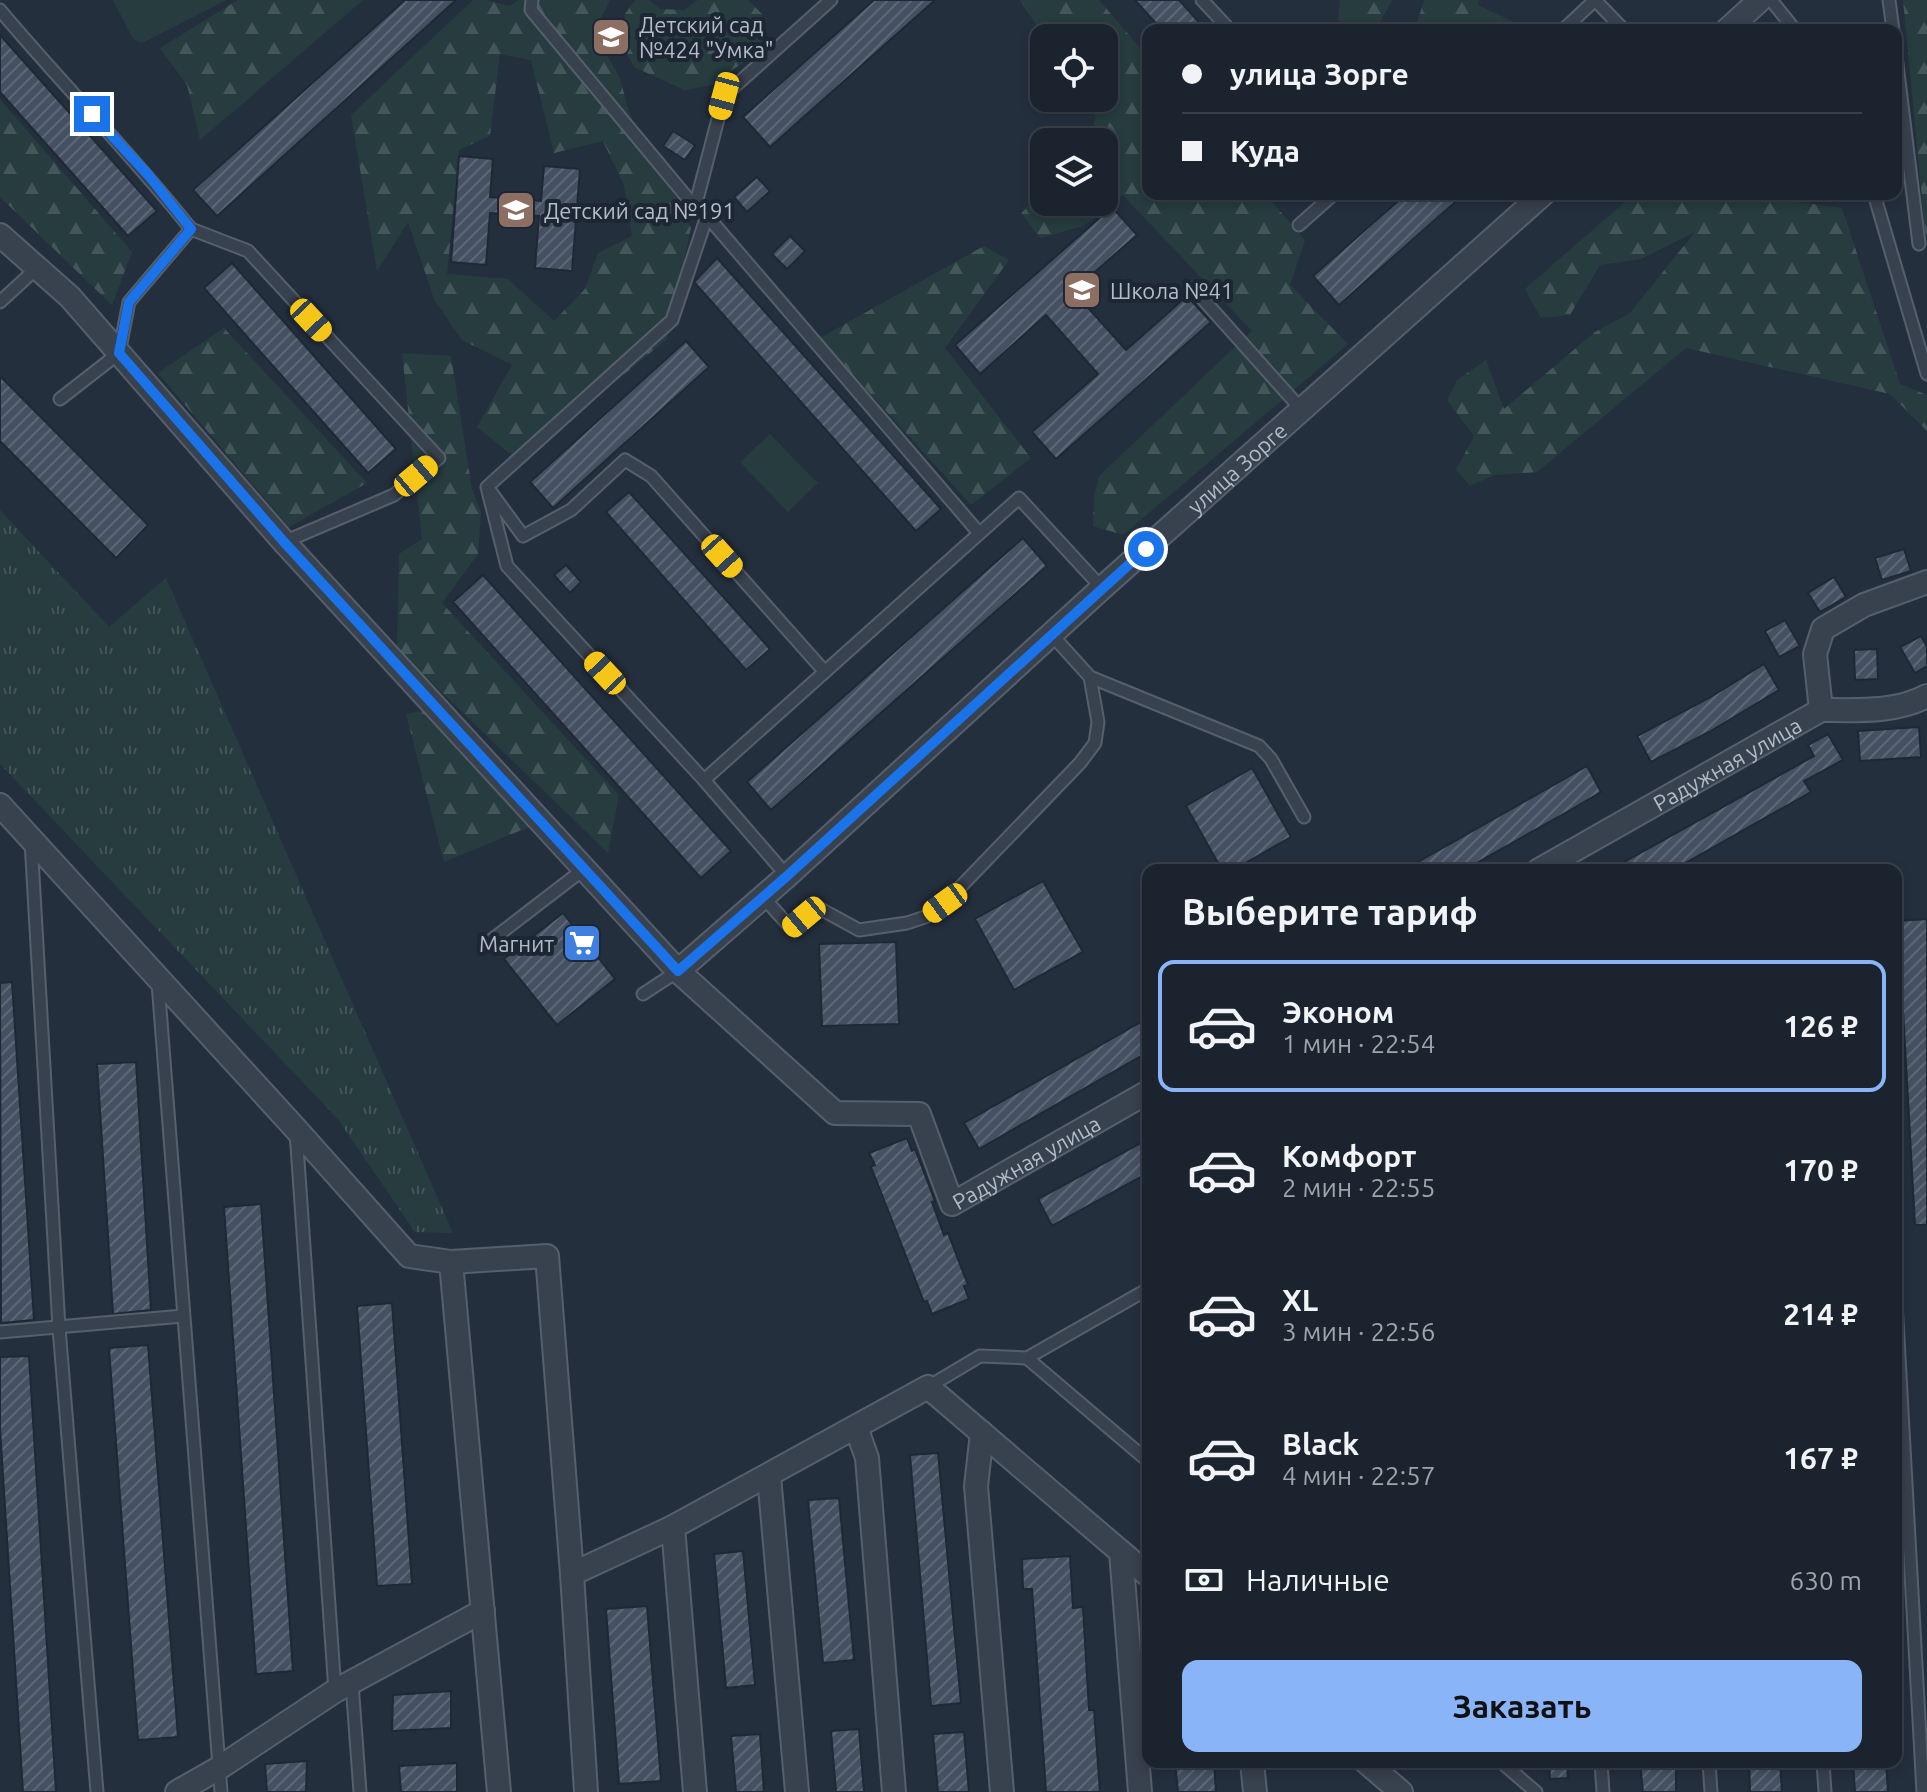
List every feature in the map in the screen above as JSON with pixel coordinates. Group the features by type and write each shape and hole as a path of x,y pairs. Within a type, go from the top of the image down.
{"street":[{"path":"1734,24 1760,0"},
{"name":"улица Зорге","path":"678,971 1536,200"},
{"path":"0,235 70,297 284,542 678,971"},
{"path":"1821,710 1815,654 1823,629 1864,605 1927,582"},
{"name":"Радужная улица","path":"1550,864 1821,710 1860,710 1912,704 1927,696"},
{"path":"0,805 409,1256 451,1262 547,1256 586,1792"},
{"name":"Радужная улица","path":"678,971 835,1113 919,1114 952,1204 1142,1095"},
{"path":"451,1262 499,1792"},
{"path":"572,1574 673,1527 928,1387 1142,1570"},
{"path":"856,1427 867,1458 894,1792"},
{"path":"982,1433 976,1486 1002,1792"},
{"path":"769,1476 797,1792"},
{"path":"673,1527 695,1792"},
{"path":"1121,1552 1140,1792"},
{"path":"177,1792 344,1687 483,1611"},
{"path":"1253,1768 1255,1792"},
{"path":"1369,1768 1372,1792"},
{"path":"1374,1768 1401,1792"}],"lane":[{"path":"532,0 531,10 695,207 707,216 979,533"},
{"path":"695,207 724,96 831,0"},
{"path":"1202,0 1224,24"},
{"path":"1569,24 1595,0 1618,24"},
{"path":"1771,0 1790,24"},
{"path":"1889,0 1892,24"},
{"path":"0,10 53,73 149,176 191,229 248,251 439,458 394,495 284,542"},
{"path":"1902,105 1919,244"},
{"path":"1299,225 1327,200"},
{"path":"1876,200 1927,374"},
{"path":"487,487 672,320 707,216"},
{"path":"60,399 119,353 129,302 191,229"},
{"path":"0,302 37,268"},
{"path":"1193,288 1302,410"},
{"path":"487,487 523,536 571,510 625,460 651,476 825,672"},
{"path":"487,487 507,566 704,780 787,876"},
{"path":"704,780 1019,498 1102,588"},
{"path":"1052,635 1090,677 1259,746 1271,759 1304,817"},
{"path":"763,897 791,928 817,907 859,930 907,923 925,917 945,903 1080,763 1095,743 1098,722 1090,677"},
{"path":"31,840 59,1328 97,1792"},
{"path":"489,942 584,869"},
{"path":"643,994 678,971"},
{"path":"158,978 221,1792"},
{"path":"295,1128 344,1687 360,1792"},
{"path":"928,1387 980,1356 1027,1358 1142,1292"},
{"path":"0,1332 183,1316"},
{"path":"1027,1358 1142,1456"},
{"path":"1902,1411 1923,1792"},
{"path":"1508,1768 1536,1792"},
{"path":"1601,1768 1603,1792"},
{"path":"1709,1768 1711,1792"},
{"path":"1823,1768 1825,1792"}],"green space":[{"path":"113,0 227,0 142,43 133,39"},
{"path":"238,0 363,0 200,140 187,85 160,48"},
{"path":"473,0 509,6 519,0 610,0 594,33 620,78 630,116 658,159 691,228 667,339 519,461 477,427 512,365 462,340 434,299 408,222 377,271 351,115","holes":["500,54 531,60 554,153 603,141 624,185 632,236 598,253 585,289 554,321 508,279 447,274 459,150 490,136"]},
{"path":"635,0 649,0 660,9 684,10 698,0 748,0 762,14 763,48 712,85 685,90 634,67 621,42 625,14"},
{"path":"1020,0 1099,0 1142,50 1142,200 1270,200 1305,240 1290,285 1348,344 1123,535 1093,526 1099,476 1252,331 1123,195 1118,199 1118,128 1093,128 1096,117 1093,112 1118,112 1118,24 1036,24"},
{"path":"1340,0 1392,0 1379,24 1346,24 1338,20"},
{"path":"1424,0 1479,0 1478,5 1518,24 1417,24"},
{"path":"1903,0 1927,0 1927,250"},
{"path":"0,99 132,252 112,305 0,197"},
{"path":"1627,200 1783,200 1842,208 1900,384 1927,395 1927,431 1890,394 1686,348 1537,472 1494,475 1470,486 1456,470 1474,436 1447,400 1457,380 1486,360 1504,409 1595,332 1630,313 1695,232 1641,259 1600,265 1570,315 1541,318 1525,289"},
{"path":"1030,205 1030,216 1096,216 1083,226 1040,238 1021,213"},
{"path":"984,246 1009,260 945,348 1031,458 971,505 820,338"},
{"path":"224,328 367,483 289,527 158,373"},
{"path":"402,353 451,356 472,489 481,512 478,554 442,603 619,795 608,853 397,649 399,554 422,539"},
{"path":"770,434 818,483 788,512 740,462"},
{"path":"0,510 109,627 166,578 453,1233 415,1232 337,1118 0,764"},
{"path":"0,583 23,609 0,629"},
{"path":"440,707 534,825 444,862 406,714"}],"building":[{"path":"405,0 456,0 217,216 193,190"},
{"path":"874,0 935,0 770,147 743,117"},
{"path":"1135,0 1179,0 1201,24 1157,24"},
{"path":"0,35 157,211 128,236 0,92"},
{"path":"673,131 695,145 685,160 663,146"},
{"path":"459,156 493,159 490,197 541,201 544,166 580,169 572,271 535,268 539,216 490,213 486,265 451,262"},
{"path":"757,177 770,191 747,212 734,197"},
{"path":"1399,200 1457,200 1339,305 1313,276"},
{"path":"1118,214 1137,235 1073,291 1126,350 1187,296 1211,322 1056,459 1032,432 1098,374 1046,315 980,374 955,345 1102,216"},
{"path":"790,236 805,251 787,269 772,254"},
{"path":"717,258 941,509 916,531 694,282"},
{"path":"232,263 396,449 368,473 204,288"},
{"path":"686,341 709,367 553,508 530,482"},
{"path":"0,376 148,525 116,558 0,441"},
{"path":"629,492 770,649 746,670 606,512"},
{"path":"1023,538 1047,566 771,810 747,782"},
{"path":"1904,549 1911,571 1882,580 1875,558"},
{"path":"566,565 581,582 570,593 554,575"},
{"path":"483,575 731,851 701,878 453,602"},
{"path":"1834,577 1846,597 1820,612 1808,593"},
{"path":"1785,620 1800,646 1779,657 1765,631"},
{"path":"1921,636 1927,647 1927,666 1915,673 1900,647"},
{"path":"1877,649 1878,679 1855,680 1854,650"},
{"path":"1764,664 1779,690 1651,762 1637,736 1709,698"},
{"path":"1919,727 1921,757 1860,761 1858,731"},
{"path":"1828,734 1843,760 1804,781 1811,792 1684,864 1621,864 1814,756 1808,745"},
{"path":"1587,766 1601,792 1475,864 1415,864"},
{"path":"1252,768 1291,837 1244,864 1219,864 1186,806"},
{"path":"1043,881 1083,952 1014,990 975,919"},
{"path":"563,913 615,979 557,1025 504,959"},
{"path":"1927,919 1927,1225 1915,1225 1902,993 1902,921"},
{"path":"896,942 899,1024 822,1026 819,944"},
{"path":"12,982 34,1320 1,1323 0,983"},
{"path":"1142,1021 1142,1055 979,1149 964,1123"},
{"path":"136,1062 151,1310 113,1314 97,1064"},
{"path":"907,1138 912,1151 915,1149 944,1235 948,1233 968,1285 964,1286 969,1299 932,1314 927,1301 924,1302 871,1167 875,1165 869,1153"},
{"path":"1142,1142 1142,1176 1052,1226 1038,1199"},
{"path":"261,1204 293,1671 256,1674 224,1207"},
{"path":"392,1303 412,1584 377,1586 357,1306"},
{"path":"148,1345 178,1737 138,1740 109,1348"},
{"path":"29,1356 56,1792 23,1792 0,1428 0,1357"},
{"path":"938,1453 961,1703 931,1706 910,1455"},
{"path":"839,1498 854,1660 823,1663 808,1500"},
{"path":"743,1551 755,1685 726,1688 714,1554"},
{"path":"1070,1556 1073,1608 1083,1607 1089,1710 1094,1710 1100,1792 1046,1792 1032,1589 1023,1589 1022,1559"},
{"path":"647,1606 661,1781 619,1784 606,1609"},
{"path":"451,1691 451,1728 392,1731 393,1695"},
{"path":"859,1729 864,1792 836,1792 831,1731"},
{"path":"964,1732 969,1792 938,1792 933,1734"},
{"path":"760,1734 764,1792 736,1792 731,1736"},
{"path":"307,1761 306,1792 267,1792 265,1764"},
{"path":"457,1763 457,1792 401,1792 399,1766"},
{"path":"1176,1768 1214,1768 1216,1792 1178,1792"},
{"path":"1549,1768 1567,1768 1568,1778 1550,1779"},
{"path":"1641,1768 1676,1768 1676,1792 1643,1792"},
{"path":"1749,1768 1780,1768 1782,1792 1750,1792"},
{"path":"1853,1768 1886,1768 1888,1792 1855,1792"}],"place":[{"name":"Детский сад №424 \"Умка\"","path":"611,37"},
{"name":"Детский сад №191","path":"516,210"},
{"name":"Школа №41","path":"1082,290"},
{"name":"Магнит","path":"582,943"}],"route":[{"path":"92,114 149,176 191,229 129,302 119,353 284,542 678,971 787,876 1146,549"}]}
